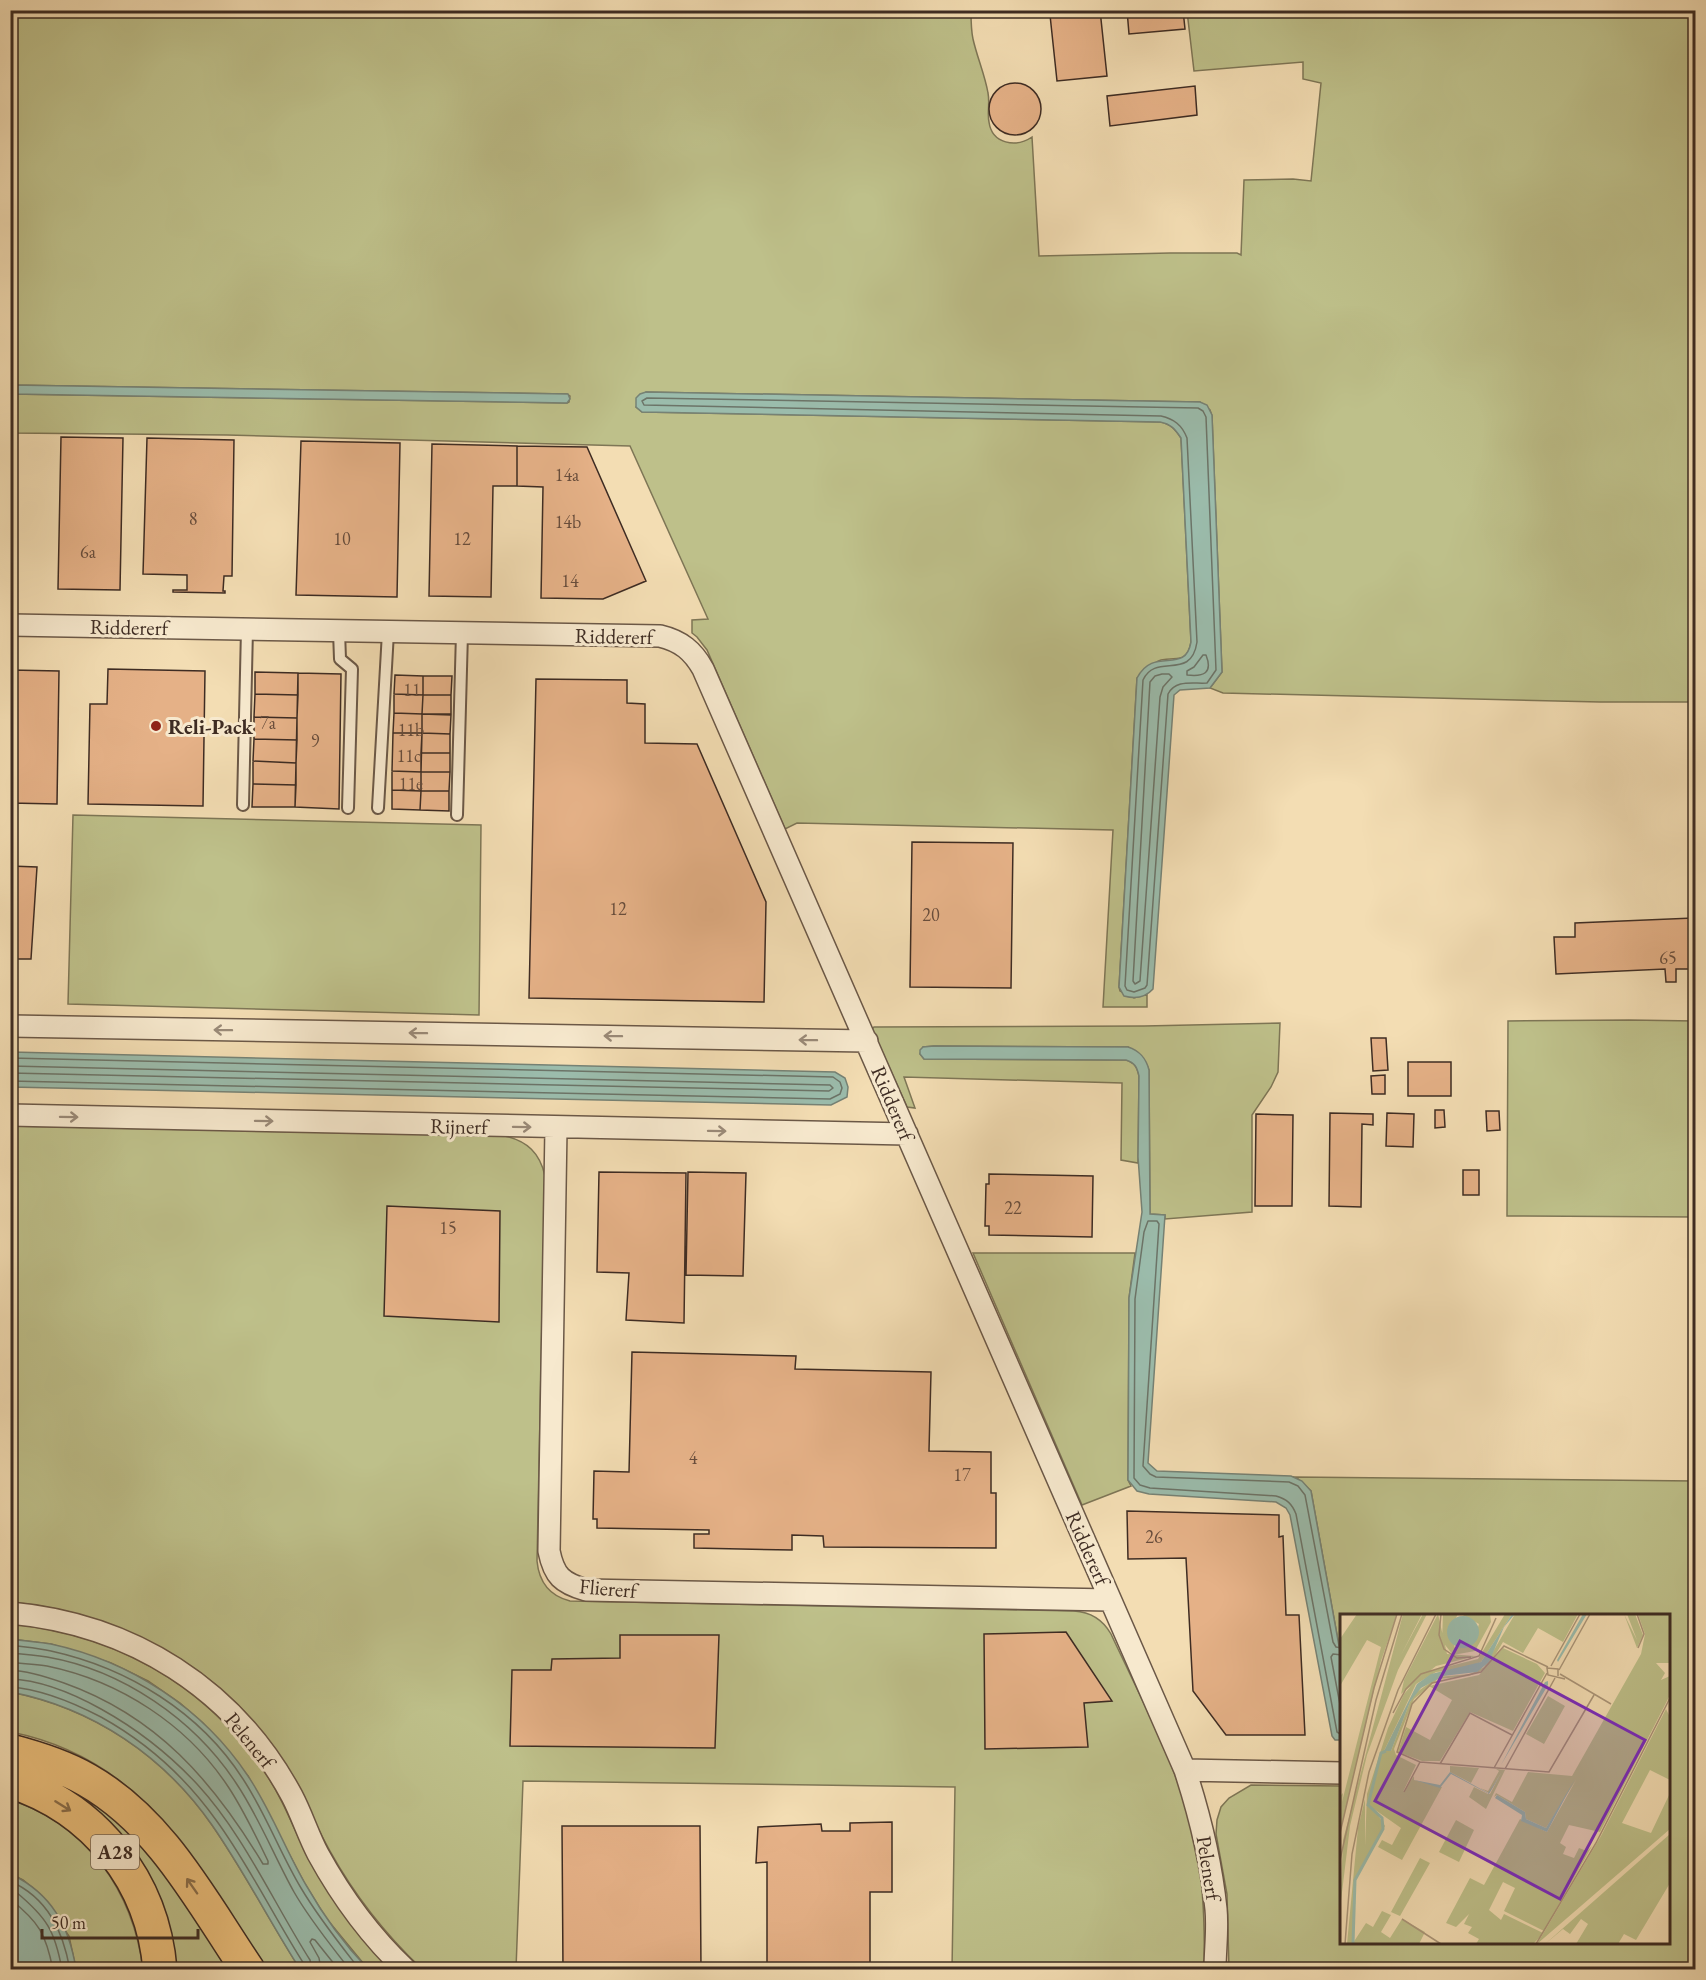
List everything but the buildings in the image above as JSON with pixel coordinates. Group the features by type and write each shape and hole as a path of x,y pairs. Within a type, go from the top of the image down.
{"highway":[{"name":"A28","path":"10,1751 39,1759 88,1780 134,1815 163,1845 248,1970"},
{"name":"A28","path":"10,1781 49,1797 70,1810 107,1843 136,1884 146,1906 154,1930 160,1970"}],"street":[{"name":"Riddererf","path":"10,625 660,636 677,641 693,654 703,669 1185,1770"},
{"path":"10,1026 867,1041"},
{"name":"Rijnerf","path":"10,1115 907,1134"},
{"name":"Fliererf","path":"555,1128 549,1551 552,1565 560,1578 570,1586 586,1590 1110,1600"},
{"name":"Pelenerf","path":"10,1613 63,1620 116,1636 166,1661 214,1698 240,1722 258,1744 292,1796 318,1854 335,1882 354,1910 406,1970"},
{"path":"1185,1770 1340,1773"},
{"name":"Pelenerf","path":"1185,1770 1207,1845 1216,1911 1215,1970"}],"lane":[{"path":"243,805 247,629"},
{"path":"339,631 340,658 352,669 348,808"},
{"path":"378,807 388,632"},
{"path":"457,815 462,633"}],"green space":[{"path":"10,11 971,11 973,39 988,93 988,119 991,129 995,135 1006,142 1019,142 1032,137 1039,256 1170,253 1237,253 1241,255 1244,180 1311,181 1321,83 1303,79 1303,62 1194,71 1187,11 1695,11 1695,702 1600,702 1223,693 1210,688 1222,672 1212,416 1210,410 1200,402 646,392 636,407 642,412 1160,422 1177,432 1181,438 1191,642 1184,657 1158,661 1137,678 1119,987 1120,991 1134,998 1147,994 1147,1007 1103,1007 1113,830 797,823 785,829 707,650 692,633 692,620 708,619 630,446 227,435 11,433 11,394 567,403 570,396 567,394 11,385"},
{"path":"73,815 481,825 479,1015 68,1004"},
{"path":"1508,1021 1695,1021 1695,1217 1507,1216"},
{"path":"1280,1023 1278,1072 1252,1115 1252,1212 1165,1219 1165,1215 1150,1214 1149,1070 1136,1052 1128,1047 934,1046 923,1047 920,1054 924,1059 1129,1061 1135,1066 1139,1076 1138,1163 1121,1160 1122,1083 904,1077 915,1108 907,1107 872,1029 874,1027"},
{"path":"11,1126 505,1136 526,1145 540,1161 545,1176 537,1561 543,1582 551,1592 570,1601 1074,1611 1096,1618 1111,1634 1148,1712 1181,1791 1199,1861 1204,1923 1204,1969 952,1969 955,1787 523,1781 516,1969 422,1969 383,1928 360,1899 330,1851 286,1766 262,1732 234,1701 202,1674 168,1652 131,1633 52,1608 11,1602"},
{"path":"973,1253 1135,1253 1129,1298 1128,1480 1131,1486 1082,1505"},
{"path":"1293,1477 1695,1481 1695,1969 1229,1969 1227,1894 1216,1834 1217,1820 1221,1807 1229,1798 1251,1785 1340,1786 1340,1944 1670,1944 1670,1614 1340,1614 1340,1651 1311,1491"},
{"path":"11,1624 87,1639 122,1652 155,1669 187,1690 216,1714 242,1742 266,1774 309,1859 327,1889 390,1969 368,1969 326,1918 305,1884 248,1776 203,1723 180,1703 148,1681 111,1663 51,1644 11,1639"},
{"path":"10,1692 41,1699 98,1723 149,1757 172,1777 193,1800 224,1842 300,1969 266,1969 191,1855 163,1821 133,1791 98,1766 58,1746 11,1732"},
{"path":"11,1759 127,1817 239,1969 168,1969 162,1928"},
{"path":"11,1800 38,1811 63,1826 84,1844 102,1865 117,1888 129,1914 138,1941 143,1969 76,1969 69,1936 40,1894 23,1880 11,1874"}],"water":[{"path":"11,385 568,394 570,399 567,403 11,394"},
{"path":"646,392 1200,402 1207,405 1212,415 1222,672 1210,688 1180,690 1174,695 1153,989 1150,992 1140,997 1128,997 1124,996 1119,987 1137,678 1144,668 1152,663 1182,657 1188,652 1191,642 1181,438 1177,432 1160,422 642,412 636,407 636,398"},
{"path":"923,1047 1128,1047 1139,1053 1146,1062 1149,1070 1150,1214 1165,1215 1148,1463 1157,1471 1291,1476 1302,1481 1311,1491 1340,1651 1340,1740 1335,1740 1332,1736 1290,1515 1286,1508 1276,1502 1149,1494 1137,1491 1128,1480 1129,1298 1142,1212 1138,1157 1139,1076 1134,1064 1126,1060 924,1059 920,1054"},
{"path":"11,1052 835,1072 845,1078 848,1087 847,1097 831,1105 11,1087"},
{"path":"11,1639 51,1644 109,1662 162,1691 209,1729 248,1776 319,1907 368,1969 300,1969 224,1842 193,1800 172,1777 149,1757 98,1723 41,1699 11,1692"},
{"path":"11,1874 37,1891 56,1913 69,1939 76,1969 11,1969"}],"place":[{"name":"Reli-Pack","path":"156,726"}]}
